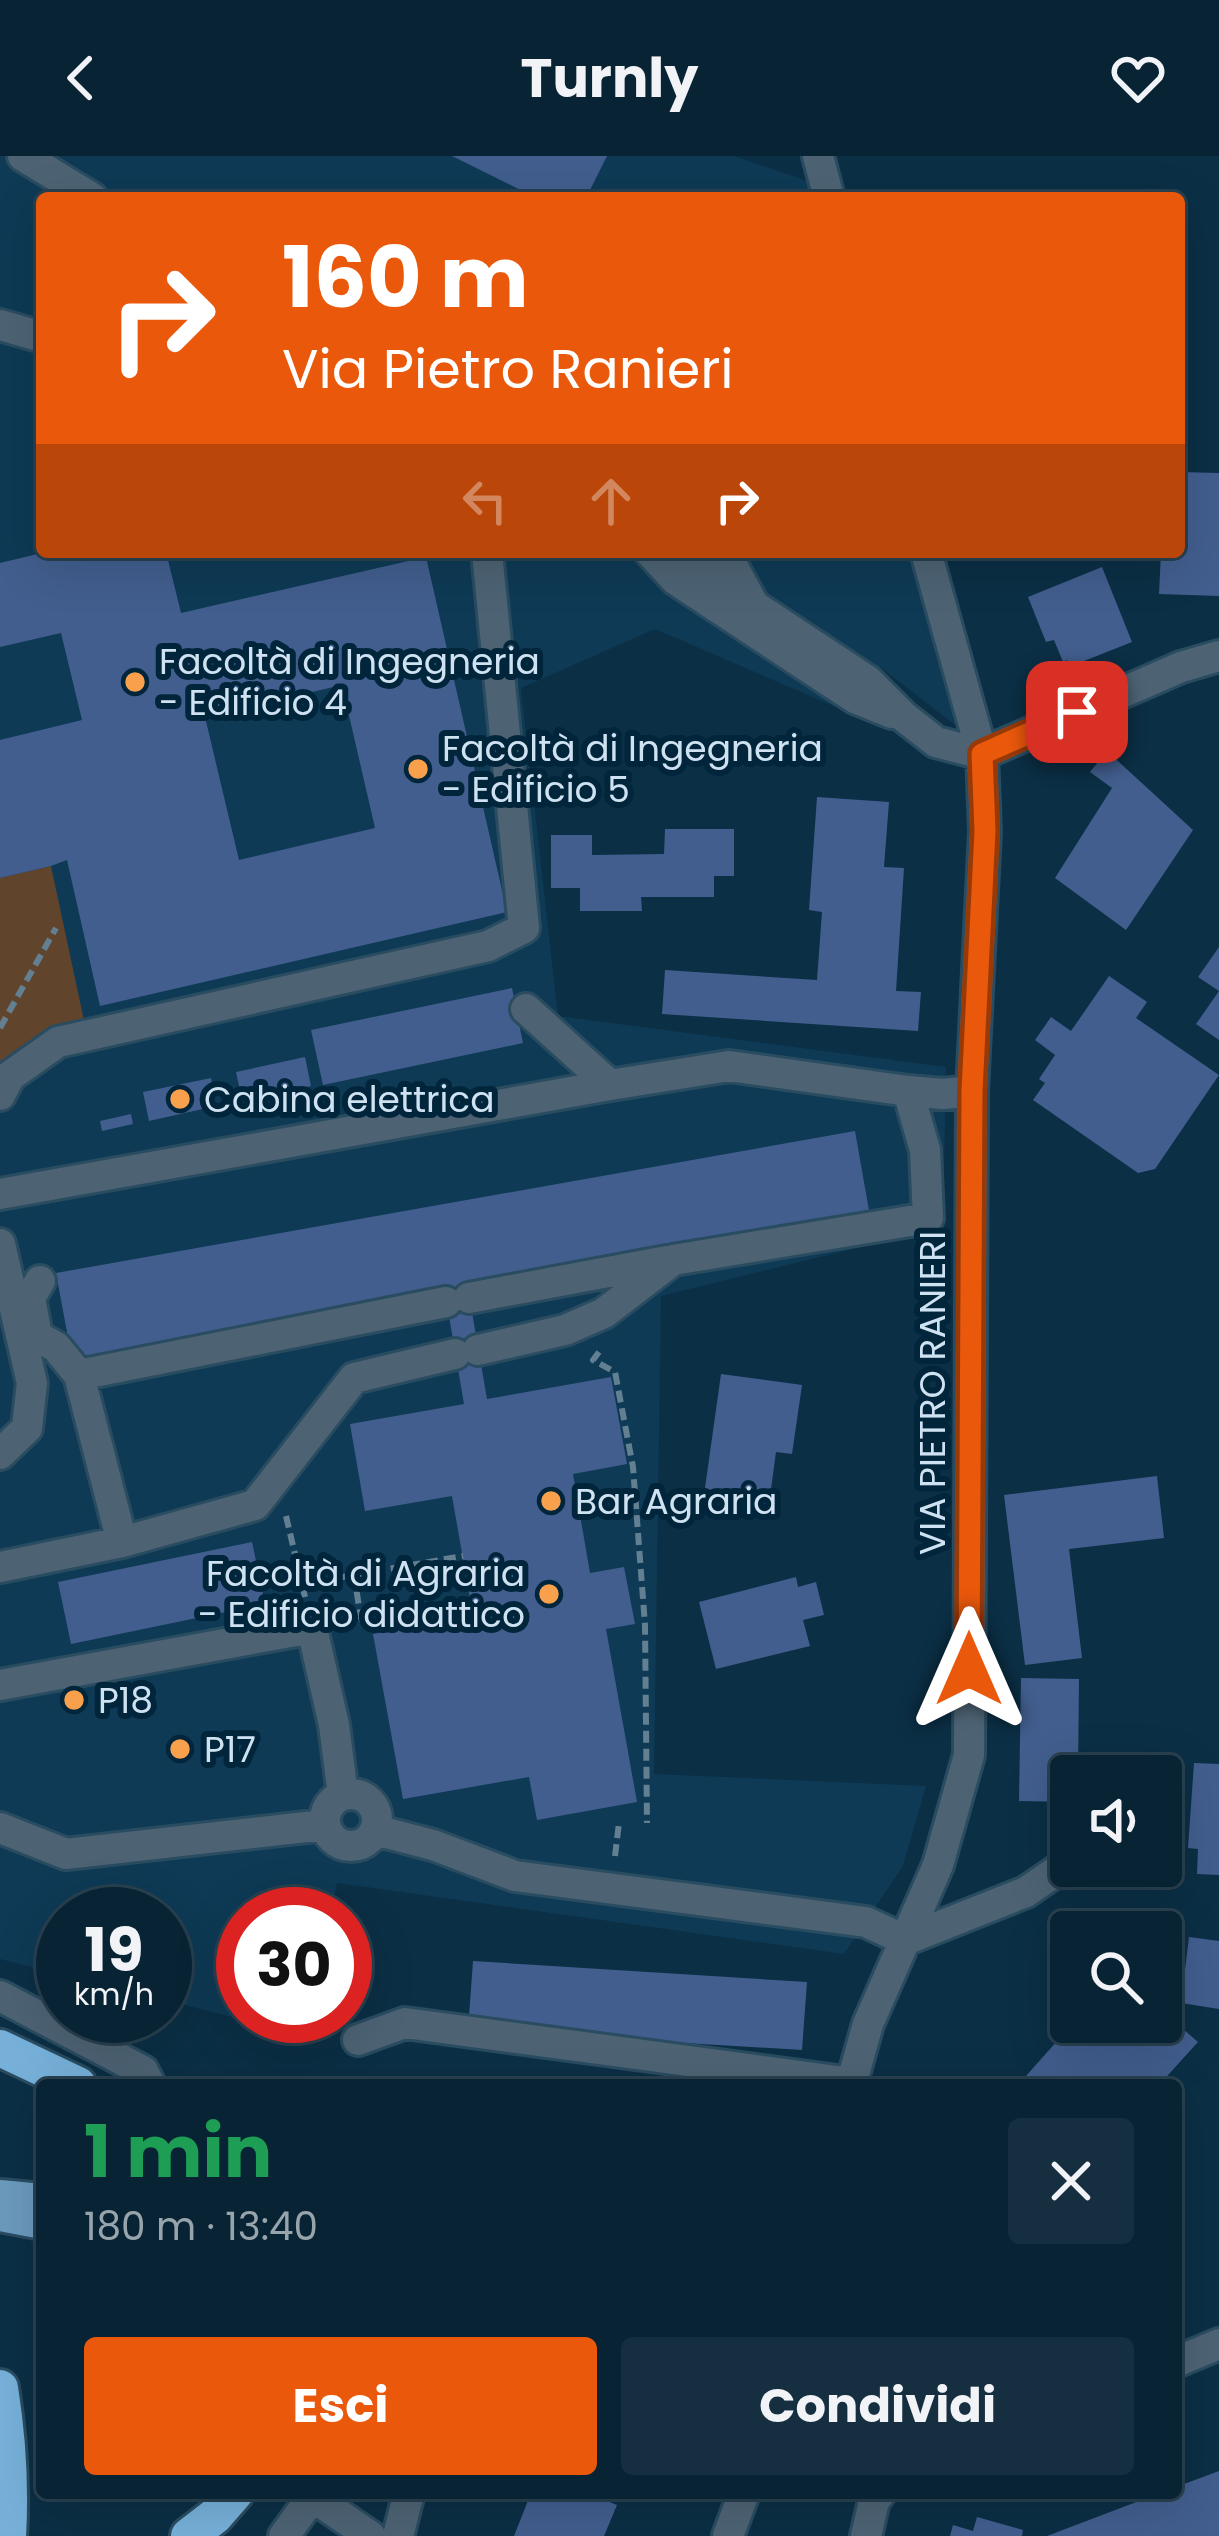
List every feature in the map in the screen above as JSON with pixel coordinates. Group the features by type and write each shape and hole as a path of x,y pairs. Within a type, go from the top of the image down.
{"highway":[{"path":"0,2048 65,2079"},
{"path":"0,2387 11,2488 8,2536"},
{"path":"189,2536 230,2499"}],"main road":[{"path":"0,2195 36,2198"},
{"path":"0,2216 36,2223"}],"street":[{"path":"0,163 10,156"},
{"path":"23,156 82,192"},
{"path":"786,156 823,175"},
{"path":"0,325 36,335"},
{"path":"0,1095 10,1076 58,1042 488,946 524,928 488,558"},
{"path":"656,558 676,580 855,698 904,717"},
{"path":"679,558 868,681 936,742 982,754 1181,667 1219,656"},
{"path":"727,558 755,607"},
{"name":"VIA PIETRO RANIERI","path":"852,2079 892,1933 938,1865 969,1755 972,1091 985,831 982,754 928,558"},
{"path":"526,1009 610,1084"},
{"path":"0,1194 729,1066 908,1091 972,1091"},
{"path":"79,1375 673,1260 928,1218 925,1150 908,1091"},
{"path":"0,1244 32,1383 27,1428 0,1454"},
{"path":"0,1567 122,1542 255,1505 354,1378 565,1330 604,1312 673,1260"},
{"path":"40,1281 30,1298 37,1336 56,1347 79,1375 122,1542"},
{"path":"0,1685 312,1628 344,1795"},
{"path":"356,1794 375,1808 375,1830 359,1845 349,1846 330,1837 325,1825 332,1801 344,1795 356,1794"},
{"path":"1,1829 66,1854 325,1825"},
{"path":"375,1830 433,1845 514,1881 892,1933 1026,1892 1050,1876"},
{"path":"0,1996 143,2071 147,2079"},
{"name":"VIA PIETRO RANIERI","path":"372,2035 405,2024 814,2079"},
{"path":"1182,2359 1219,2344"},
{"path":"284,2536 311,2499"},
{"path":"319,2499 370,2536"},
{"path":"398,2536 407,2499"},
{"path":"728,2536 742,2499"},
{"path":"866,2536 876,2499"}],"path":[{"path":"0,1028 56,928"},
{"path":"593,1360 615,1372 633,1467 645,1625 646,1823"},
{"path":"255,1505 286,1516 302,1584 463,1556"},
{"path":"354,1575 361,1618"},
{"path":"616,1848 619,1823"}],"shaded area":[{"path":"0,156 734,156 813,183 815,192 36,192 36,558 912,558 955,725 880,667 845,711 655,629 521,688 558,1016 946,1067 943,1227 661,1296 654,1774 926,1786 903,1866 844,1954 337,1883 336,1887 216,1887 216,2013 192,2007 192,1887 36,1887 36,1968 0,1959"},
{"path":"51,866 85,1025 0,1072 0,878"}],"building":[{"path":"452,156 607,156 589,192 525,192"},
{"path":"1185,472 1219,473 1219,596 1159,594 1161,558 1185,558"},
{"name":"Facoltà di Ingegneria - Edificio 5","path":"36,554 36,558 167,558 181,613 426,558 507,912 100,1006 67,860 0,878 0,740 82,720 61,633 0,647 0,563","holes":["342,685 375,828 239,860 205,717"]},
{"path":"1102,567 1132,642 1069,667 1054,640 1046,642 1028,597"},
{"path":"1107,751 1193,830 1126,930 1055,878 1112,788 1090,772"},
{"path":"817,797 889,802 884,867 904,868 896,991 921,992 918,1031 662,1014 665,970 817,980 822,912 809,910"},
{"path":"665,829 734,829 734,876 714,876 714,897 641,897 642,911 580,911 580,888 551,888 551,835 592,835 592,855 664,854"},
{"path":"1219,947 1219,991 1198,977"},
{"path":"1109,976 1147,1002 1136,1018 1219,1075 1155,1169 1138,1173 1033,1100 1045,1083 1039,1079 1055,1055 1035,1040 1051,1017 1071,1031"},
{"path":"512,988 523,1043 323,1085 311,1030"},
{"path":"1219,991 1219,1040 1196,1024"},
{"path":"305,1057 311,1086 242,1100 236,1072"},
{"name":"Cabina elettrica","path":"211,1078 216,1106 149,1121 143,1092"},
{"path":"131,1114 133,1124 102,1131 100,1121"},
{"path":"855,1131 870,1216 468,1289 487,1399 611,1377 627,1464 573,1474 590,1573 624,1567 635,1624 606,1629 637,1802 537,1820 529,1777 403,1799 373,1634 473,1616 452,1496 365,1511 350,1424 464,1404 445,1293 72,1359 56,1273"},
{"path":"721,1374 802,1385 792,1454 776,1452 769,1504 704,1495"},
{"path":"1157,1476 1164,1538 1069,1549 1082,1658 1025,1665 1004,1495"},
{"path":"252,1542 265,1604 71,1644 58,1582"},
{"path":"796,1577 798,1587 816,1582 824,1615 803,1620 810,1646 716,1669 699,1602"},
{"path":"1021,1678 1079,1679 1078,1755 1050,1755 1050,1802 1019,1801"},
{"path":"1194,1763 1219,1764 1219,1875 1197,1874 1198,1849 1188,1848"},
{"path":"1189,1937 1219,1941 1219,2009 1182,2003"},
{"path":"473,1961 807,1982 802,2050 468,2030"},
{"path":"1182,2028 1198,2042 1164,2079 1023,2079 1055,2043 1182,2043"},
{"path":"1219,2471 1219,2536 1047,2536 1144,2499 1182,2499 1182,2485"},
{"path":"529,2499 602,2499 617,2505 604,2536 514,2536"},
{"path":"977,2517 1023,2530 1022,2536 950,2536 953,2525 973,2531"}],"place":[{"name":"Facoltà di Ingegneria - Edificio 4","path":"135,682"},
{"name":"Facoltà di Ingegneria - Edificio 5","path":"418,769"},
{"name":"Cabina elettrica","path":"180,1099"},
{"name":"Bar Agraria","path":"551,1501"},
{"name":"Facoltà di Agraria - Edificio didattico","path":"549,1594"},
{"name":"P18","path":"74,1700"},
{"name":"P17","path":"180,1749"}],"route":[{"path":"969,1669 972,1091 985,831 982,754 1077,712"}]}
